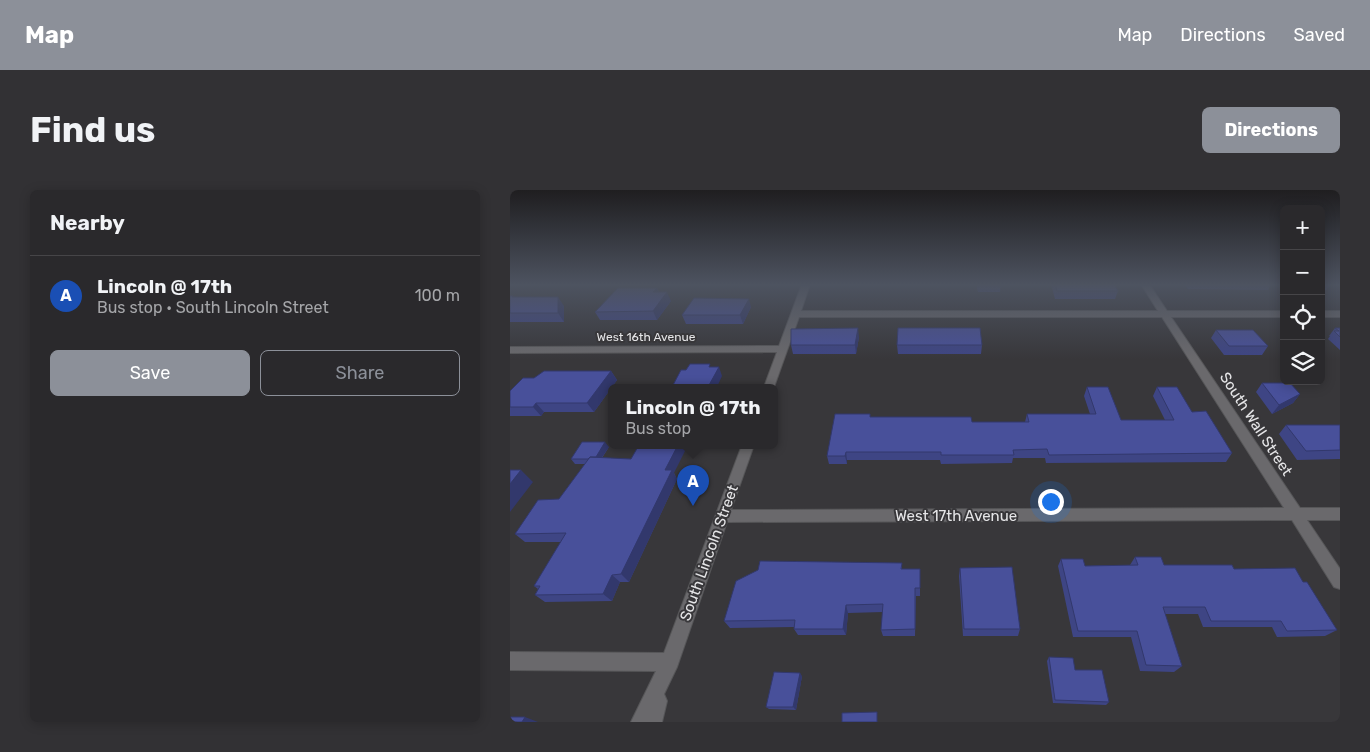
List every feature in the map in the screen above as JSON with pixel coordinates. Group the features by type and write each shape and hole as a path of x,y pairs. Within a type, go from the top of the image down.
{"street":[{"path":"770,384 797,309"},
{"name":"South Wall Street","path":"1161,309 1340,582"},
{"path":"795,314 1280,314"},
{"path":"1325,314 1340,314"},
{"name":"West 16th Avenue","path":"510,350 783,349"},
{"name":"South Lincoln Street","path":"652,722 670,662 747,449"},
{"name":"West 17th Avenue","path":"722,516 1340,514"},
{"path":"510,661 670,662"},
{"name":"South Lincoln Street","path":"642,722 670,662"}],"building":[{"path":"510,309 558,309 558,313 510,313"},
{"path":"598,309 655,309 653,311 595,312"},
{"path":"686,309 743,309 740,315 682,315"},
{"path":"858,328 855,345 791,345 791,329"},
{"path":"898,328 980,328 982,345 897,345"},
{"path":"1335,328 1340,328 1340,337 1334,331 1339,331"},
{"path":"1216,330 1253,330 1268,346 1229,346"},
{"path":"690,364 710,364 709,367 719,367 710,384 674,384 681,370 686,370"},
{"path":"544,371 611,371 587,403 536,403 533,407 510,407 510,391 523,378 534,378"},
{"path":"1262,383 1292,385 1300,394 1279,405"},
{"path":"1087,387 1108,387 1121,420 1174,420 1157,387 1177,387 1192,412 1206,411 1232,453 1049,455 1047,449 1013,450 1014,455 941,455 941,452 846,452 845,456 827,456 835,414 870,414 870,417 971,417 972,422 1029,422 1027,414 1096,414"},
{"path":"1286,425 1340,425 1340,450 1306,451"},
{"path":"582,442 605,442 596,457 571,459"},
{"path":"637,449 676,449 665,470 672,470 621,574 612,575 603,594 535,595 540,586 534,586 566,533 515,534 538,500 559,499 590,457 631,459"},
{"path":"510,470 521,470 510,484"},
{"path":"1135,557 1161,557 1164,565 1232,565 1234,569 1295,568 1303,582 1307,582 1337,630 1287,631 1281,621 1211,621 1205,607 1163,607 1182,666 1146,665 1137,631 1078,631 1061,559 1083,559 1085,566 1138,565"},
{"path":"760,561 902,563 901,569 920,569 920,588 915,588 915,629 881,630 883,604 846,605 843,629 794,629 795,620 724,621 736,581 758,570"},
{"path":"1012,567 1020,629 964,629 960,568"},
{"path":"1049,657 1073,658 1075,670 1102,670 1109,702 1055,700"},
{"path":"774,672 800,673 793,707 766,707"},
{"path":"877,712 877,722 842,722 842,713"},
{"path":"510,717 525,717 522,722 510,722"}],"place":[{"name":"Lincoln @ 17th","path":"693,506"}]}
